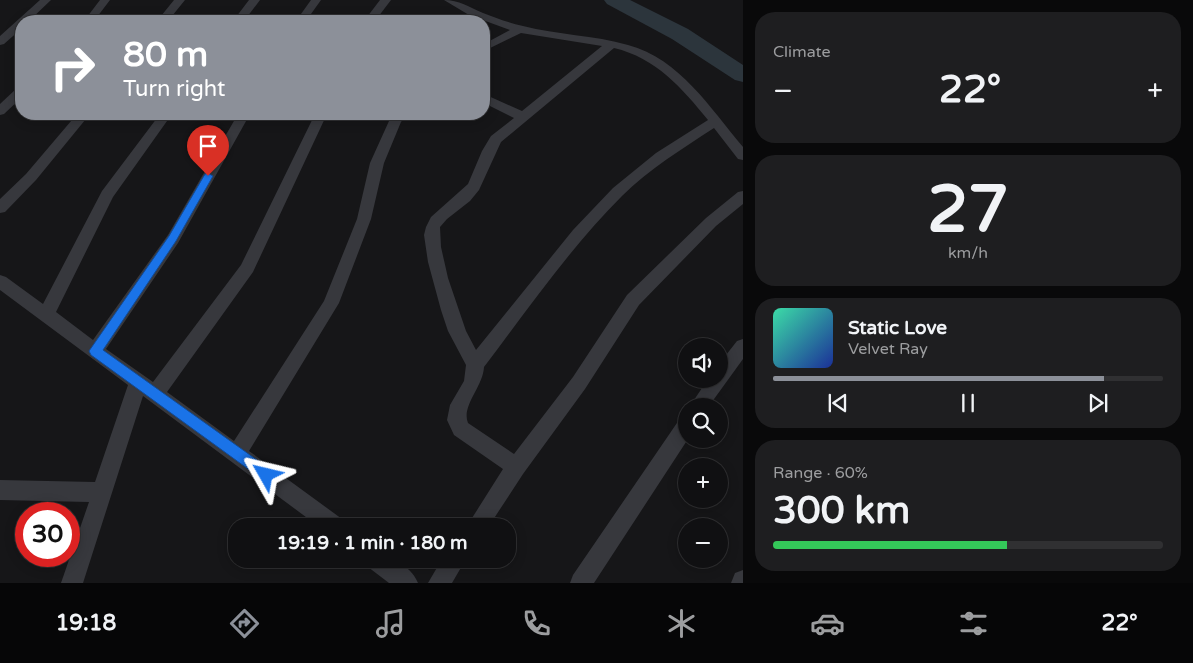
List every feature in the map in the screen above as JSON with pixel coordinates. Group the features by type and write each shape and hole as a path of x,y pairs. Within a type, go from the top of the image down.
{"street":[{"path":"30,15 46,0"},
{"path":"94,15 105,0"},
{"path":"167,15 180,0"},
{"path":"243,15 255,0"},
{"path":"305,15 316,0"},
{"path":"373,15 386,0"},
{"path":"449,0 480,15"},
{"path":"490,20 551,36 630,49 646,55 660,63 681,84 743,156"},
{"path":"0,42 15,28"},
{"path":"490,45 520,29"},
{"path":"516,467 461,429 455,420 454,411 473,382 476,365 458,332 451,314 438,271 432,229 436,221 448,209 470,192 479,176 490,146 496,139 610,45"},
{"path":"0,111 15,97"},
{"path":"490,101 523,117"},
{"path":"0,208 31,177 79,120"},
{"path":"46,315 108,195 162,120"},
{"path":"95,351 173,239 241,120"},
{"path":"155,394 247,268 318,120"},
{"path":"237,453 331,303 364,220 377,163 391,128 397,120"},
{"path":"476,365 578,234 618,191 661,156 714,122"},
{"path":"481,518 516,467 578,383 633,300 711,222 743,196"},
{"path":"0,281 324,518"},
{"path":"728,365 743,346"},
{"path":"72,583 138,383"},
{"path":"581,583 678,438"},
{"path":"0,490 102,492"},
{"path":"388,568 407,583"},
{"path":"439,583 449,568"}],"waterway":[{"path":"614,0 680,34 743,75"}],"route":[{"path":"208,176 173,239 95,351 266,475"}]}
